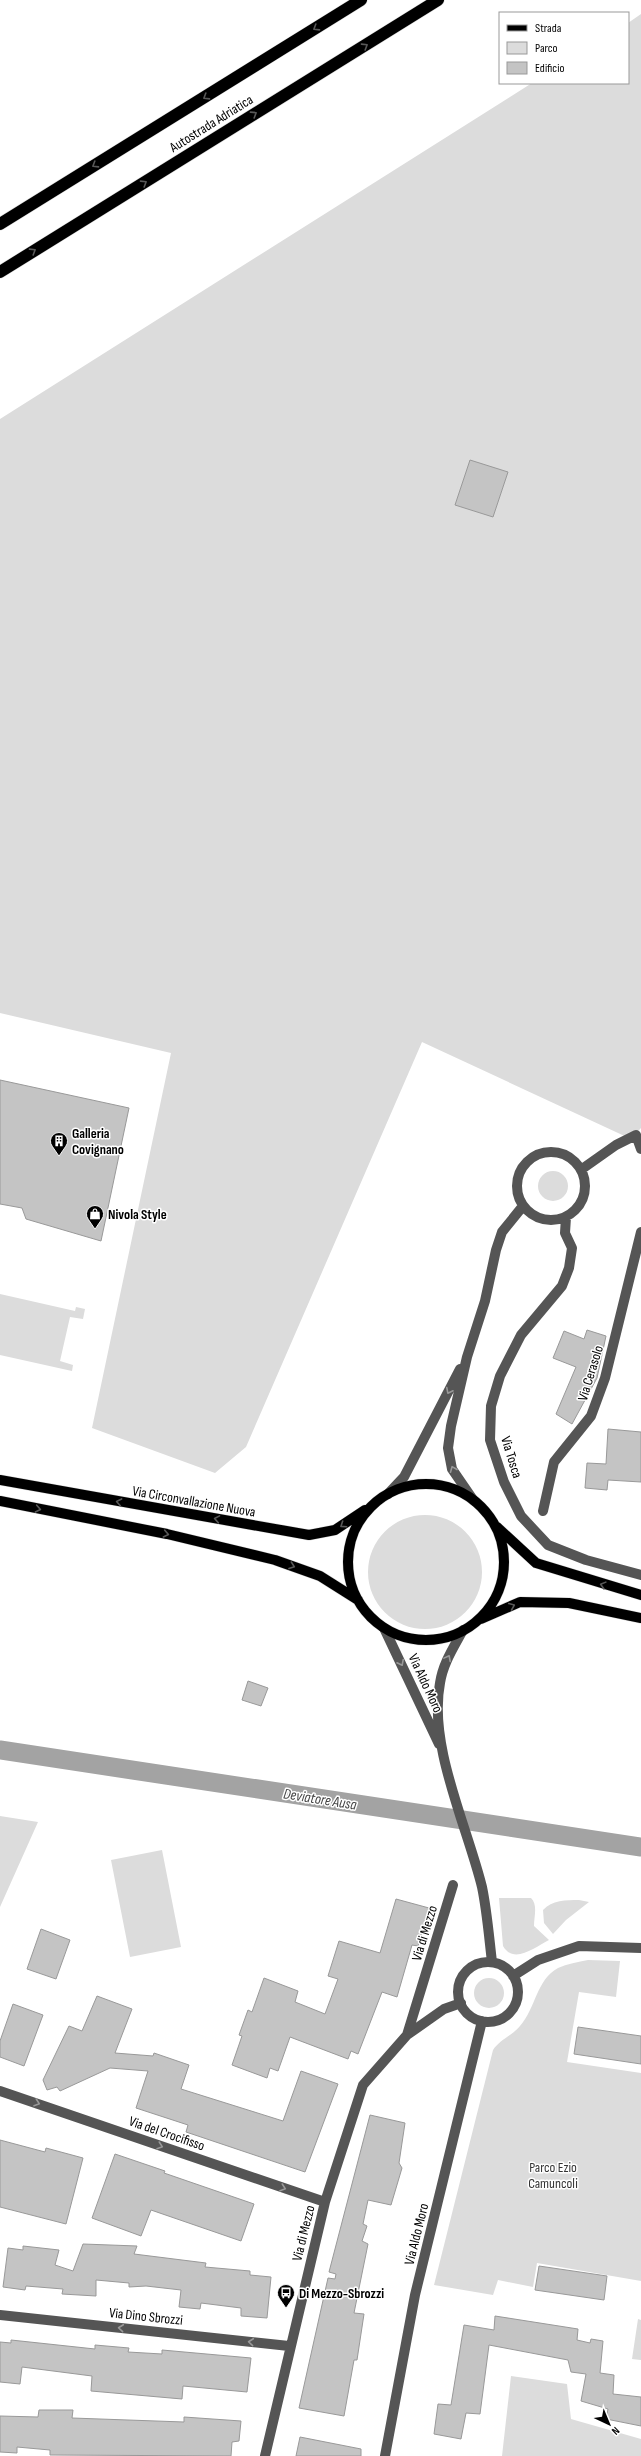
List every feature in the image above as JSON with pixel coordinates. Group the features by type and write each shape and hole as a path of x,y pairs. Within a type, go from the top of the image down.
{"highway":[{"name":"Autostrada Adriatica","path":"0,224 361,0"},
{"name":"Autostrada Adriatica","path":"0,272 438,0"}],"main road":[{"name":"Via Circonvallazione Nuova","path":"0,1480 310,1535 335,1530 376,1503"},
{"path":"641,1595 536,1563 494,1524 474,1501 454,1490 432,1484 410,1486 388,1494 376,1503 357,1526 351,1541 348,1571 358,1600 365,1611 384,1628 396,1634 423,1640 451,1636 476,1621 520,1602 570,1603 641,1618"},
{"path":"0,1501 167,1534 275,1560 320,1576 358,1600"},
{"path":"476,1621 495,1598 501,1583 503,1553 494,1524"}],"street":[{"path":"582,1169 616,1145 636,1135 641,1149"},
{"path":"555,1151 565,1154 575,1160 582,1169 586,1180 586,1191 582,1202 566,1217 557,1220 538,1218 523,1206 518,1196 519,1174 525,1164 533,1157 543,1152 555,1151"},
{"path":"474,1501 452,1470 448,1448 467,1357 485,1301 502,1232 523,1206"},
{"name":"Via Tosca","path":"566,1217 565,1233 572,1248 569,1268 562,1286 521,1335 500,1376 491,1406 490,1440 504,1482 521,1516 548,1545 586,1560 641,1575"},
{"name":"Via Cerasolo","path":"543,1511 554,1462 591,1416 606,1378 641,1232"},
{"path":"388,1494 404,1477 467,1357"},
{"name":"Via Aldo Moro","path":"384,1628 442,1751"},
{"path":"463,1630 444,1667 440,1684 438,1701 442,1751 482,1888 492,1962"},
{"name":"Via di Mezzo","path":"407,2035 453,1885"},
{"path":"513,1976 538,1960 579,1946 641,1948"},
{"path":"492,1962 500,1964 513,1976 518,1995 510,2013 492,2021 482,2021 472,2017 461,2003 459,1994 462,1977 475,1965 492,1962"},
{"name":"Via di Mezzo","path":"265,2456 289,2346 325,2202 364,2085 407,2035 444,2009 461,2003"},
{"name":"Via Aldo Moro","path":"385,2456 415,2295 482,2021"},
{"name":"Via del Crocifisso","path":"0,2091 325,2202"},
{"name":"Via Dino Sbrozzi","path":"0,2315 289,2346"}],"green space":[{"path":"641,14 641,1128 631,1139 422,1042 246,1447 215,1473 92,1428 171,1053 0,1013 0,419 530,84 629,84 629,22"},
{"path":"553,1171 564,1175 568,1186 564,1197 553,1201 542,1197 538,1186 542,1175"},
{"path":"0,1294 75,1311 76,1307 85,1309 83,1319 70,1317 60,1361 73,1365 72,1371 0,1355"},
{"path":"425,1515 436,1516 447,1520 457,1525 465,1532 472,1540 477,1550 481,1561 481,1583 477,1594 472,1604 465,1612 457,1619 447,1624 436,1628 425,1629 414,1628 403,1624 393,1619 385,1612 378,1604 373,1594 369,1583 368,1572 369,1561 373,1550 378,1540 385,1532 393,1525 403,1520 414,1516"},
{"path":"0,1816 38,1822 0,1907"},
{"path":"162,1850 181,1947 130,1957 111,1860"},
{"path":"499,1898 531,1898 535,1907 534,1926 549,1940 525,1953 513,1954 508,1951 503,1946"},
{"path":"579,1900 589,1902 566,1920 553,1934 544,1923 543,1910 555,1902"},
{"name":"Parco Ezio Camuncoli","path":"588,1960 620,1961 616,1997 579,1992 567,2062 641,2073 641,2281 537,2263 533,2287 498,2280 493,2295 434,2285 493,2050 499,2043 520,2026 530,2011 545,1980 551,1973 558,1968"},
{"path":"489,1978 500,1982 504,1993 500,2004 489,2008 478,2004 474,1993 478,1982"},
{"path":"638,2319 641,2320 641,2360 632,2359"},
{"path":"511,2376 567,2384 571,2419 641,2439 641,2456 502,2456"}],"building":[{"path":"470,460 508,472 493,517 455,505"},
{"name":"Galleria Covignano","path":"0,1080 129,1108 101,1241 26,1219 22,1208 0,1204"},
{"path":"587,1330 606,1336 597,1378 572,1424 556,1414 576,1367 553,1358 564,1331 584,1339"},
{"path":"608,1429 641,1432 641,1482 608,1480 607,1490 585,1488 587,1463 606,1464"},
{"path":"248,1681 268,1688 261,1706 242,1700"},
{"path":"396,1899 429,1908 418,1946 412,1945 397,1997 382,1992 358,2054 351,2051 348,2059 290,2037 278,2071 270,2068 267,2078 232,2065 242,2036 239,2035 248,2010 252,2012 264,1978 298,1991 295,2002 325,2014 338,1979 328,1976 339,1941 380,1953"},
{"path":"41,1929 70,1940 56,1979 27,1969"},
{"path":"97,1996 132,2009 115,2053 153,2056 154,2053 189,2065 181,2089 283,2121 301,2071 338,2084 305,2172 186,2132 188,2125 136,2108 148,2071 110,2068 60,2091 57,2087 47,2090 43,2080 69,2026 82,2031"},
{"path":"13,2004 43,2015 24,2066 0,2057 0,2041"},
{"path":"578,2027 641,2036 641,2064 574,2054"},
{"path":"370,2115 405,2123 399,2163 402,2168 391,2205 368,2200 363,2224 367,2226 362,2241 368,2244 354,2313 364,2314 357,2360 354,2360 344,2416 299,2408 328,2278 335,2279 336,2274 329,2272"},
{"path":"0,2140 45,2152 46,2148 83,2158 66,2224 0,2207"},
{"path":"115,2154 165,2171 164,2173 254,2204 241,2241 151,2210 141,2236 92,2218"},
{"path":"83,2244 137,2246 134,2254 206,2263 205,2267 250,2271 250,2275 271,2277 267,2318 241,2316 241,2308 201,2303 200,2309 179,2307 181,2290 146,2286 129,2287 129,2283 96,2280 96,2296 62,2294 63,2289 26,2286 25,2290 3,2287 8,2248 23,2250 23,2246 59,2250 55,2265 73,2271"},
{"path":"539,2266 607,2276 604,2300 535,2290"},
{"path":"495,2316 578,2329 577,2340 590,2343 591,2339 603,2341 600,2373 614,2375 613,2394 641,2397 641,2426 606,2419 608,2409 581,2401 586,2374 571,2372 568,2360 489,2345 480,2414 466,2413 461,2439 434,2434 438,2404 451,2405 464,2325 494,2330"},
{"path":"11,2340 95,2349 95,2345 129,2348 128,2352 162,2354 162,2350 251,2358 247,2392 183,2386 182,2399 91,2391 92,2376 22,2367 20,2384 0,2382 0,2342 11,2343"},
{"path":"39,2410 73,2410 72,2418 184,2422 184,2417 241,2421 239,2441 232,2442 231,2456 50,2455 50,2450 17,2447 17,2453 0,2452 0,2416 38,2417"},
{"path":"300,2437 361,2449 361,2456 296,2456"}],"waterway":[{"name":"Deviatore Ausa","path":"0,1750 641,1847"}],"place":[{"name":"Galleria Covignano","path":"59,1156"},
{"name":"Nivola Style","path":"95,1229"},
{"name":"Di Mezzo-Sbrozzi","path":"286,2308"}]}
